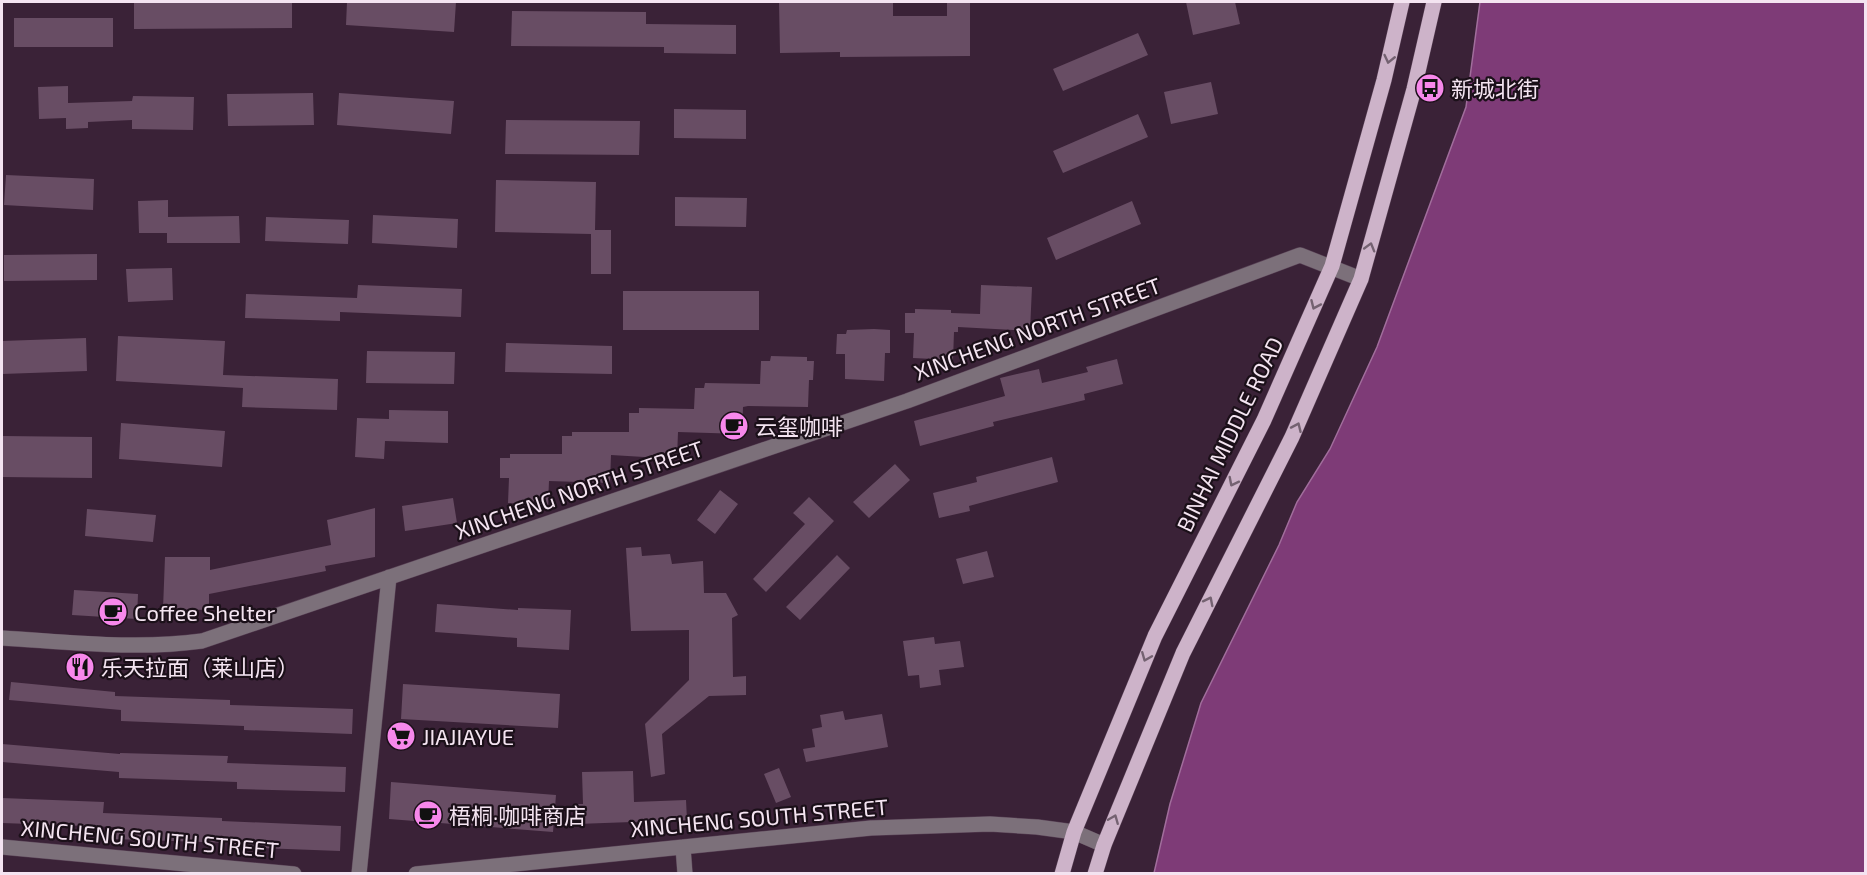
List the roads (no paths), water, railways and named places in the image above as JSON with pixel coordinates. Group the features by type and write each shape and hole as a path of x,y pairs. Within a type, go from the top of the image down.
{"main road":[{"name":"BINHAI MIDDLE ROAD","path":"1062,873 1074,832 1155,636 1264,420 1332,266 1384,80 1402,2"},
{"path":"1095,873 1104,845 1183,652 1292,437 1361,279 1414,89 1434,2"}],"street":[{"name":"XINCHENG NORTH STREET","path":"2,638 136,646 202,641 907,400 1300,255 1361,279"},
{"path":"359,873 389,577"},
{"name":"XINCHENG SOUTH STREET","path":"416,873 895,827 990,824 1037,827 1074,832 1104,845"},
{"name":"XINCHENG SOUTH STREET","path":"2,847 294,873"},
{"path":"683,847 685,873"}],"place":[{"name":"新城北街","path":"1430,88"},
{"name":"云玺咖啡","path":"734,426"},
{"name":"Coffee Shelter","path":"113,612"},
{"name":"乐天拉面（莱山店）","path":"80,667"},
{"name":"JIAJIAYUE","path":"401,736"},
{"name":"梧桐·咖啡商店","path":"428,815"}]}
